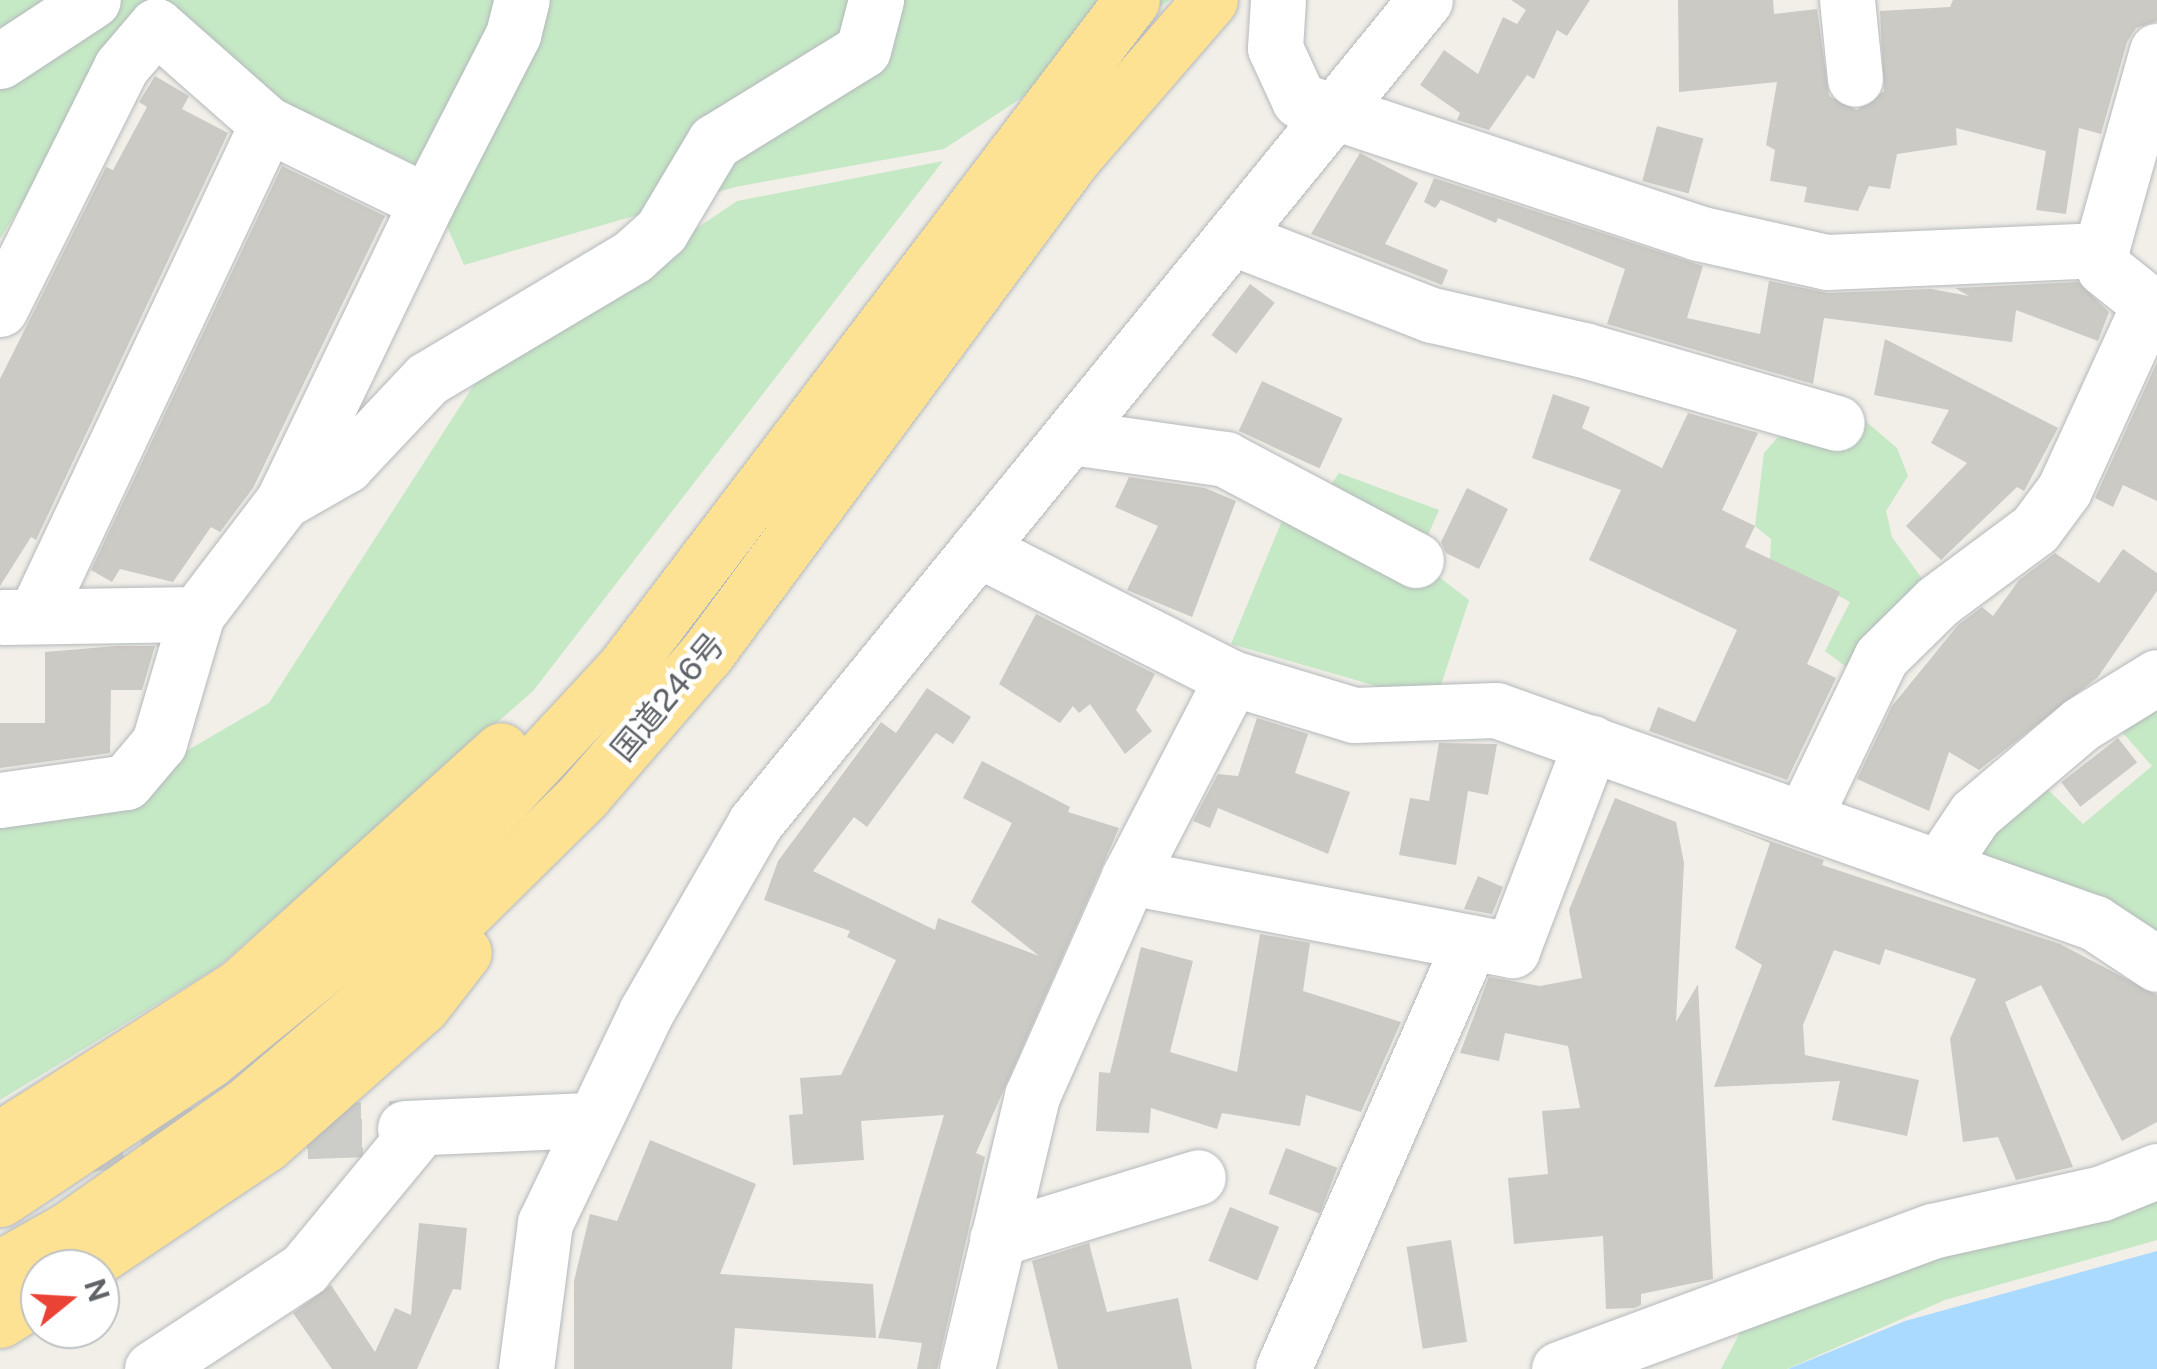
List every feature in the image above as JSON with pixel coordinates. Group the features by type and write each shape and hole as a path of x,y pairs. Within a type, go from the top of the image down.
{"highway":[{"name":"国道246号","path":"0,1199 209,1060 375,925 619,671 1132,0"},
{"name":"国道246号","path":"0,1268 69,1228 246,1105 421,956 584,795 708,653 1073,158 1210,0"},
{"path":"0,1140 240,987 522,731 619,671"},
{"path":"109,1249 266,1144 422,1006 584,795"}],"street":[{"path":"0,61 92,0"},
{"path":"0,800 126,782 159,743 197,614 283,501 426,202 513,36 522,0"},
{"path":"283,501 346,465 427,379 633,256 661,231 714,142 863,50 876,0"},
{"path":"1278,0 1276,48 1300,100 1698,233 1827,262 2101,250"},
{"path":"526,1369 544,1223 590,1120 689,930 755,823 1426,0"},
{"path":"1847,0 1855,79"},
{"path":"0,308 121,67 156,26 267,124 426,202"},
{"path":"1804,816 1881,658 1938,601 2035,529 2064,490 2149,304 2104,268 2101,250 2157,51"},
{"path":"197,614 18,616 267,124"},
{"path":"1234,238 1432,315 1584,350 1837,423"},
{"path":"1070,437 1225,459 1416,560"},
{"path":"978,549 1232,678 1354,715 1496,710 1804,816 2095,923 2157,964"},
{"path":"1940,866 1975,814 2082,724 2157,677"},
{"path":"967,1369 1032,1096 1130,878 1232,678"},
{"path":"1130,878 1512,950 1591,743"},
{"path":"1284,1369 1470,942"},
{"path":"152,1369 304,1268 413,1128 590,1120"},
{"path":"1559,1369 1932,1231 2102,1193 2157,1171"},
{"path":"997,1239 1198,1177"}],"green space":[{"path":"0,0 1170,0 944,149 735,187 464,265 421,167 260,92 160,5 105,71 0,239"},
{"path":"943,161 533,691 218,967 0,1100 0,817 109,796 269,703 481,374 737,201"},
{"path":"1863,419 1897,448 1908,476 1886,511 1892,537 1938,601 1857,675 1825,651 1850,602 1770,559 1771,539 1755,526 1764,453 1777,438"},
{"path":"1339,473 1439,510 1417,560 1469,600 1435,703 1231,644 1293,494 1321,499"},
{"path":"2157,686 2157,939 1952,861 2036,778 2083,824 2152,766 2109,717"},
{"path":"2157,1178 2157,1240 1945,1300 1787,1369 1721,1369 1745,1323"}],"water":[{"path":"2157,1251 2157,1369 1788,1369 1905,1321"}],"building":[{"path":"1511,0 1590,0 1567,36 1557,30 1534,79 1527,75 1489,130 1457,120 1460,113 1420,85 1444,50 1478,74 1503,17 1517,24 1526,10"},
{"path":"1678,0 1773,0 1774,14 1817,9 1829,96 1857,110 1884,91 1880,11 1950,7 1953,0 2157,0 2157,21 2136,28 2127,42 2101,134 2079,128 2066,214 2036,210 2046,151 1956,128 1957,145 1897,154 1890,189 1869,186 1858,211 1804,202 1807,187 1770,181 1775,150 1766,145 1777,82 1679,92"},
{"path":"155,76 189,96 182,109 228,133 36,540 31,537 0,586 0,379 106,167 113,170 147,107 139,102"},
{"path":"1657,126 1703,138 1689,193 1642,181"},
{"path":"1360,153 1418,183 1385,244 1448,270 1442,285 1311,234"},
{"path":"282,166 385,216 253,488 220,532 211,527 173,582 120,569 112,582 91,570"},
{"path":"1434,178 1703,266 1687,318 1760,334 1769,281 1828,293 1931,289 1969,296 1955,288 2078,282 2109,312 2098,341 2016,310 2012,342 1824,318 1813,384 1607,324 1625,269 1498,218 1496,223 1441,200 1435,208 1424,202"},
{"path":"1250,284 1275,303 1236,354 1211,335"},
{"path":"1885,339 2058,428 2024,491 2017,487 1941,560 1906,526 1967,463 1931,443 1949,410 1874,395"},
{"path":"2157,362 2157,501 2123,485 2113,507 2095,498"},
{"path":"1262,381 1343,419 1319,468 1239,431"},
{"path":"1553,394 1590,407 1582,428 1662,468 1688,413 1758,433 1722,510 1755,526 1745,547 1840,592 1807,664 1836,678 1787,780 1649,731 1658,707 1695,722 1737,630 1589,560 1621,490 1532,458"},
{"path":"1129,477 1205,488 1236,501 1192,617 1127,590 1158,526 1115,507"},
{"path":"1467,488 1508,509 1479,569 1446,553 1441,542"},
{"path":"2123,549 2157,573 2157,591 2098,677 1979,770 1949,752 1929,811 1857,779 1892,706 1958,625 1982,607 1993,616 2019,580 2055,553 2099,583"},
{"path":"1036,614 1155,674 1136,710 1152,731 1125,754 1090,704 1079,713 1073,706 1060,723 999,684"},
{"path":"155,646 142,690 111,690 110,753 0,768 0,723 45,723 45,652"},
{"path":"927,688 971,717 953,744 936,733 867,827 854,817 813,871 935,930 938,918 1039,956 971,902 1012,823 963,798 982,761 1070,807 1068,812 1119,828 976,1153 985,1157 937,1369 917,1369 922,1343 878,1338 944,1115 861,1121 864,1160 793,1165 789,1115 803,1114 800,1078 841,1075 896,960 847,937 850,931 764,900 778,861 881,722 896,733"},
{"path":"1257,718 1308,734 1295,773 1350,792 1328,854 1218,808 1210,828 1193,821 1218,774 1238,776"},
{"path":"2118,738 2137,762 2080,807 2061,782"},
{"path":"1439,743 1497,744 1488,795 1468,791 1456,865 1399,855 1410,798 1429,801"},
{"path":"1615,798 1676,822 1684,863 1676,1022 1698,984 1713,1279 1641,1294 1641,1305 1634,1308 1606,1309 1603,1236 1514,1244 1508,1178 1548,1174 1542,1111 1580,1108 1568,1046 1505,1033 1499,1061 1460,1053 1489,977 1540,986 1582,978 1569,910"},
{"path":"1722,824 1824,860 1822,865 2060,944 2157,995 2157,1122 2122,1141 2041,985 2005,1002 2073,1167 2016,1180 1998,1137 1963,1142 1950,1039 1976,979 1885,949 1880,965 1834,950 1803,1025 1805,1055 1919,1080 1907,1136 1832,1120 1840,1081 1714,1087 1762,965 1735,948 1770,843"},
{"path":"1478,876 1503,887 1492,914 1464,909"},
{"path":"1260,934 1310,943 1303,991 1401,1022 1361,1112 1306,1095 1300,1126 1222,1113 1217,1129 1151,1108 1149,1133 1096,1131 1099,1072 1110,1073 1141,947 1193,961 1170,1052 1237,1072"},
{"path":"650,1140 756,1184 720,1274 873,1284 876,1338 735,1328 732,1369 574,1369 574,1281 590,1214 617,1221"},
{"path":"1286,1148 1337,1168 1320,1213 1268,1194"},
{"path":"1230,1207 1279,1227 1257,1281 1208,1261"},
{"path":"419,1223 467,1228 461,1290 453,1289 417,1369 332,1369 293,1313 331,1285 375,1352 395,1308 411,1315"},
{"path":"1451,1240 1467,1342 1423,1349 1407,1247"},
{"path":"1089,1243 1107,1312 1178,1298 1192,1369 1058,1369 1032,1261"}],"tunnel":[{"path":"67,1147 141,1137 405,1128"}]}
